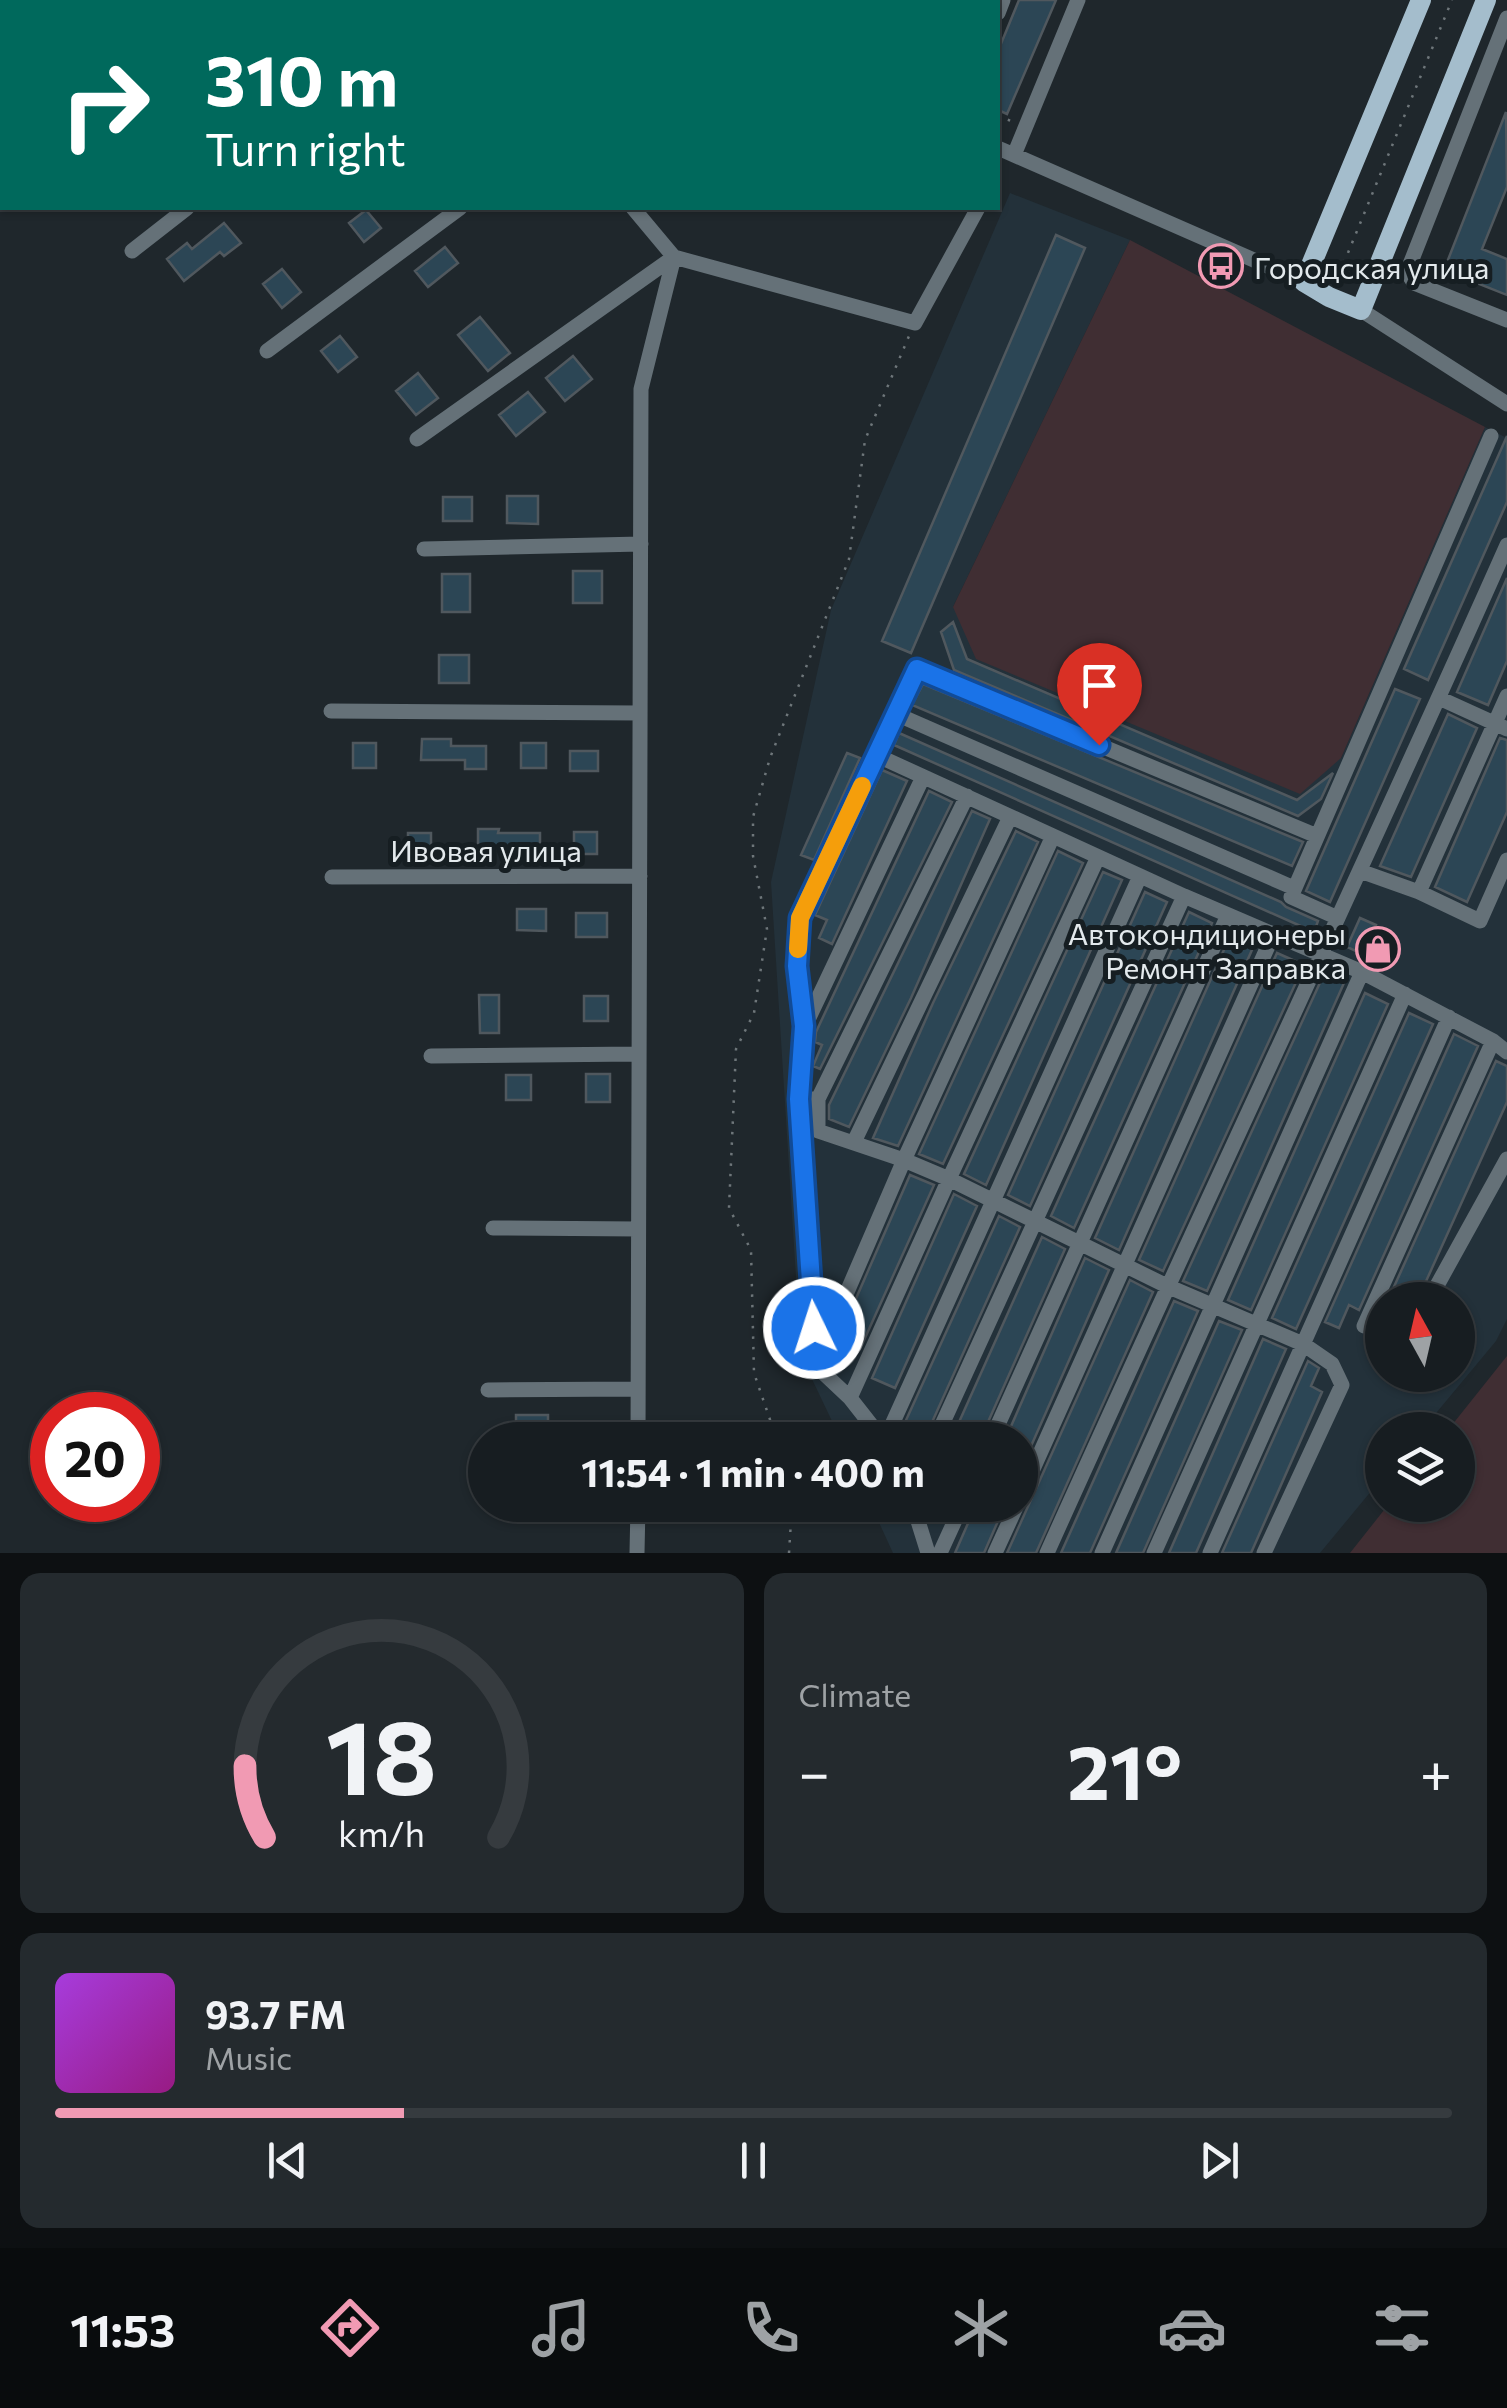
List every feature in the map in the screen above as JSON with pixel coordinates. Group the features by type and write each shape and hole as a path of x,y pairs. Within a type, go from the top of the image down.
{"main road":[{"path":"1421,0 1304,282 1361,310 1486,0"}],"street":[{"path":"1078,0 1006,152 1304,282"},
{"path":"1507,18 1407,272 1414,283 1507,320"},
{"path":"132,251 184,210"},
{"path":"266,351 457,210"},
{"path":"635,210 674,257 915,323 977,210"},
{"path":"417,439 674,257"},
{"path":"638,1422 641,389 674,257"},
{"path":"1361,310 1507,404"},
{"path":"1338,918 1290,898 1491,436"},
{"path":"424,549 641,544"},
{"path":"1047,1553 1507,545"},
{"path":"869,1422 816,1366 799,1099 804,1026 797,966 800,918 917,669 1317,836"},
{"path":"1420,892 1501,726 1507,696"},
{"path":"1439,698 1501,726"},
{"path":"332,711 640,713"},
{"path":"896,714 1294,888"},
{"path":"876,755 1184,896 1362,972 1493,1040 1507,1052"},
{"path":"804,1026 924,777"},
{"path":"966,796 818,1099 818,1131 949,1179 1167,1286 1304,1344 1332,1364 1342,1385 1264,1553"},
{"path":"854,1142 1010,818"},
{"path":"844,1299 1053,836"},
{"path":"850,1398 1098,857"},
{"path":"1360,871 1420,892 1480,921 1507,860"},
{"name":"Ивовая улица","path":"332,878 640,876"},
{"path":"892,1422 1140,876"},
{"path":"942,1422 1184,896"},
{"path":"999,1422 1228,915"},
{"path":"1038,1459 1273,935"},
{"path":"1102,1553 1362,972"},
{"path":"1154,1553 1405,994"},
{"path":"1210,1553 1449,1017"},
{"path":"1364,1326 1493,1040"},
{"path":"431,1056 638,1054"},
{"path":"799,1099 818,1099"},
{"path":"1439,1282 1507,1159"},
{"path":"493,1228 638,1229"},
{"path":"488,1390 638,1388"},
{"path":"637,1553 638,1522"},
{"path":"918,1522 928,1553"},
{"path":"940,1553 954,1522"},
{"path":"995,1553 1009,1522"}],"path":[{"path":"1329,297 1452,0"},
{"path":"771,1422 754,1373 751,1250 729,1208 736,1049 754,1013 767,930 753,856 753,817 770,758 849,559 864,440 915,323"},
{"path":"788,1553 791,1522"}],"shaded area":[{"path":"1010,193 1130,240 953,607 1341,758 1485,427 1507,438 1507,1319 1496,1341 1475,1366 1475,1282 1365,1282 1365,1392 1454,1392 1437,1412 1365,1412 1365,1499 1320,1553 893,1553 879,1522 1038,1522 1038,1422 832,1422 801,1356 771,882 831,610"},
{"path":"1130,240 1485,427 1341,758 1300,794 976,659 953,607"},
{"path":"1507,1356 1507,1553 1350,1553 1375,1522 1475,1522 1475,1412 1462,1412"}],"building":[{"path":"1019,0 1056,0 1007,114 1000,111 1000,46"},
{"path":"1506,112 1507,187 1482,249 1507,259 1507,295 1444,270"},
{"path":"366,210 381,228 364,242 349,223"},
{"path":"224,223 241,243 224,256 220,252 184,281 167,259 187,243 192,249"},
{"path":"1056,235 1085,248 911,653 882,641"},
{"path":"445,247 458,263 428,287 415,271"},
{"path":"282,269 301,292 282,308 263,284"},
{"path":"480,317 510,353 488,371 458,335"},
{"path":"340,336 357,357 338,372 321,351"},
{"path":"573,356 592,379 565,401 546,378"},
{"path":"418,373 438,398 416,415 396,391"},
{"path":"528,392 545,412 516,436 499,415"},
{"path":"1507,436 1507,502 1428,680 1404,669"},
{"path":"507,496 538,496 538,524 507,523"},
{"path":"443,497 472,497 472,521 443,521"},
{"path":"573,571 602,571 602,603 573,603"},
{"path":"442,574 470,574 470,612 442,612"},
{"path":"1507,578 1507,661 1488,705 1457,692"},
{"path":"953,622 967,659 1297,800 1333,773 1321,799 1298,816 954,670 941,632"},
{"path":"439,655 469,655 469,683 439,683"},
{"path":"923,684 1303,842 1292,866 912,705"},
{"path":"1395,689 1420,699 1330,902 1306,891"},
{"path":"1448,714 1477,728 1411,877 1380,866"},
{"path":"899,733 1281,902 1318,921 1314,932 894,745"},
{"path":"1500,738 1507,740 1507,812 1467,902 1435,887"},
{"path":"422,739 451,739 451,746 486,746 486,769 465,769 465,760 421,760"},
{"path":"353,743 376,743 376,768 353,768"},
{"path":"521,743 546,743 546,768 521,768"},
{"path":"570,751 598,751 598,771 570,771"},
{"path":"847,753 860,758 814,860 801,855"},
{"path":"882,770 907,781 832,944 819,938 827,920 815,915"},
{"path":"929,791 952,802 820,1069 813,1066 822,1045 815,1042 816,1032"},
{"path":"972,811 990,819 911,998 849,1127 829,1119 829,1105"},
{"path":"478,829 540,833 540,854 519,854 519,849 478,849"},
{"path":"1016,831 1038,842 898,1146 873,1138 933,1003"},
{"path":"574,832 597,832 597,854 574,854"},
{"path":"408,833 431,833 431,855 408,855"},
{"path":"1058,851 1083,863 943,1164 919,1154"},
{"path":"1103,872 1122,880 986,1185 964,1174"},
{"path":"1145,892 1167,902 1030,1206 1008,1195"},
{"path":"517,909 546,909 546,931 517,930"},
{"path":"1189,912 1212,923 1074,1228 1051,1216"},
{"path":"576,913 607,913 607,937 576,937"},
{"path":"1360,918 1376,925 1370,938 1394,948 1386,965 1347,947"},
{"path":"1232,932 1255,943 1119,1250 1095,1238"},
{"path":"1277,953 1304,965 1163,1271 1139,1260"},
{"path":"1324,974 1344,983 1207,1291 1183,1281"},
{"path":"1365,993 1388,1004 1251,1310 1228,1300"},
{"path":"479,995 499,995 499,1033 480,1033"},
{"path":"584,996 608,996 608,1021 584,1021"},
{"path":"1409,1013 1433,1024 1296,1329 1272,1318"},
{"path":"1454,1034 1478,1046 1372,1282 1365,1282 1365,1297 1359,1310 1349,1305 1339,1328 1325,1322"},
{"path":"1496,1061 1507,1066 1507,1102 1426,1282 1396,1282"},
{"path":"586,1074 610,1074 610,1102 586,1102"},
{"path":"506,1075 531,1075 531,1100 506,1100"},
{"path":"910,1175 934,1185 860,1349 849,1344 861,1317 848,1311"},
{"path":"954,1194 977,1206 895,1388 872,1378"},
{"path":"999,1216 1020,1227 932,1422 905,1422"},
{"path":"1042,1237 1065,1249 988,1422 959,1422"},
{"path":"1085,1258 1109,1270 1038,1430 1038,1422 1013,1422"},
{"path":"1130,1280 1153,1292 1036,1553 1007,1553 1021,1522 1038,1522 1038,1484"},
{"path":"1174,1301 1198,1311 1090,1553 1061,1553"},
{"path":"1219,1321 1242,1330 1143,1553 1116,1553"},
{"path":"1263,1339 1286,1349 1196,1553 1169,1553"},
{"path":"1308,1361 1319,1368 1311,1386 1322,1392 1251,1553 1222,1553"},
{"path":"516,1415 548,1415 548,1422 516,1422"},
{"path":"969,1522 998,1522 984,1553 955,1553"}],"slow traffic":[{"path":"798,949 800,918 862,786"}],"place":[{"name":"Городская улица","path":"1221,266"},
{"name":"Автокондиционеры Ремонт Заправка","path":"1378,949"}],"route":[{"path":"814,1328 799,1099 804,1026 797,966 800,918 917,669 1099,745"}]}
